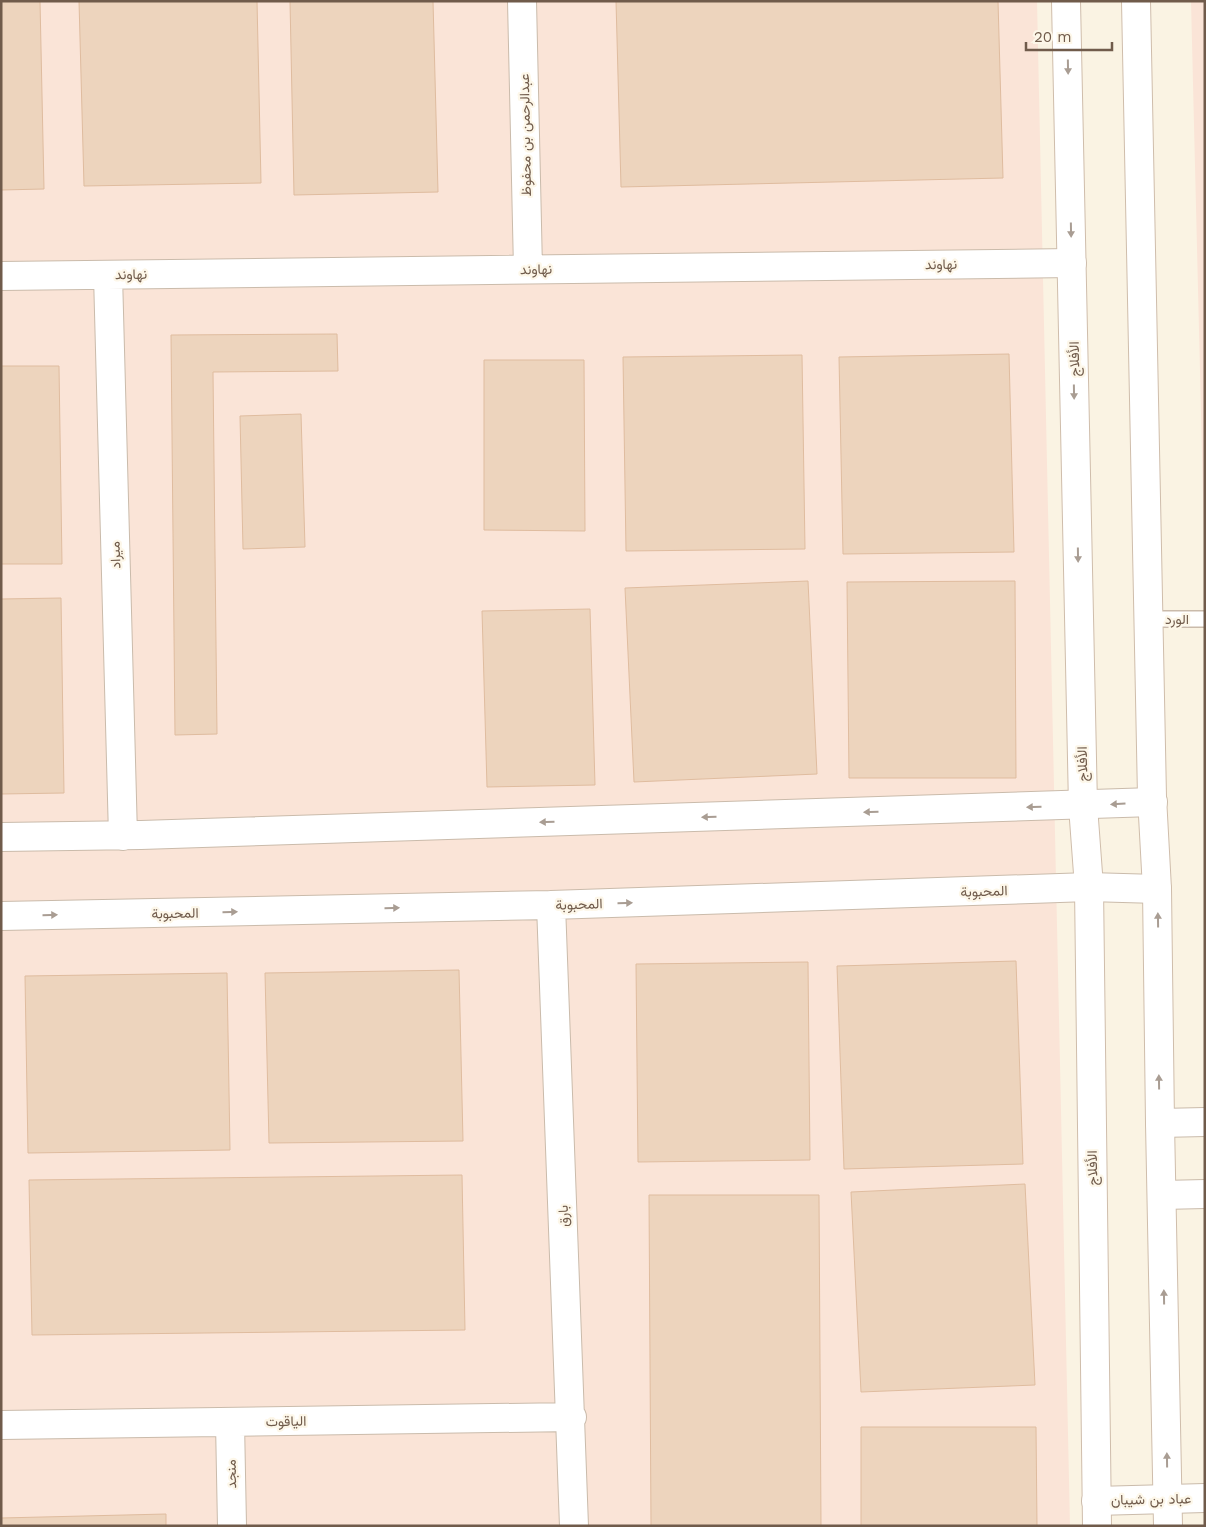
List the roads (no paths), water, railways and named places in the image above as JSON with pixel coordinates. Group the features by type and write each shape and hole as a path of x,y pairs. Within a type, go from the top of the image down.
{"street":[{"name":"عبدالرحمن بن محفوظ","path":"522,1 528,269"},
{"name":"الأفلاج","path":"1066,1 1083,806 1089,887 1096,1513"},
{"path":"1136,1 1153,802 1158,889 1160,1123 1168,1526"},
{"name":"نهاوند","path":"1,276 1072,263"},
{"name":"ميراد","path":"108,275 123,836"},
{"path":"1,837 123,836 1083,806 1153,802"},
{"name":"المحبوبة","path":"1,916 551,905 1089,887 1158,889"},
{"name":"بارق","path":"551,905 572,1417 574,1526"},
{"path":"1160,1123 1205,1122"},
{"path":"1162,1195 1205,1194"},
{"name":"الياقوت","path":"1,1425 572,1417"},
{"name":"منجد","path":"230,1422 232,1526"},
{"name":"عباد بن شيبان","path":"1096,1513 1168,1499 1205,1498"}],"lane":[{"name":"الورد","path":"1149,619 1205,619"}]}
